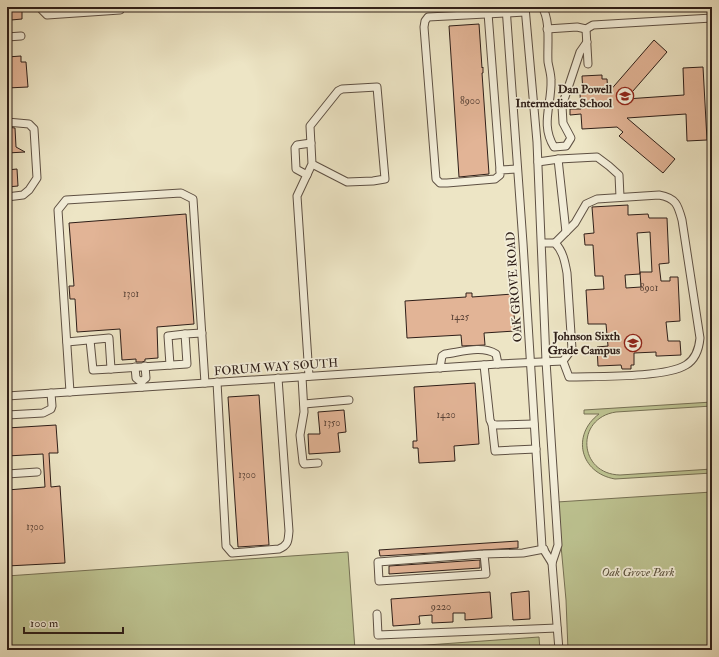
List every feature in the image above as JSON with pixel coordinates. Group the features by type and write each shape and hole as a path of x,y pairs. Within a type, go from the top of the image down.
{"street":[{"path":"42,7 42,10 47,15 120,10 120,7"},
{"path":"542,7 545,13 547,29 548,61 551,81 547,113 548,137 554,147 566,146 572,138 563,123 562,106 580,52 587,42"},
{"path":"488,13 500,175 496,179 440,183 436,179 434,172 424,21 428,17 435,16 525,9"},
{"name":"OAK GROVE ROAD","path":"525,9 538,162 546,361 558,546 552,563 559,650"},
{"name":"OAK GROVE ROAD","path":"506,10 523,243 542,547 552,563"},
{"path":"547,29 577,27 586,29 592,25 712,18"},
{"path":"586,29 588,64"},
{"path":"7,37 21,36"},
{"path":"312,164 347,182 385,179 377,87 338,90 310,126 312,164 297,196 305,376 304,412 300,435 302,462 304,464 318,463"},
{"path":"7,122 29,124 34,129 37,178 29,190 23,195 7,198"},
{"path":"307,175 296,169 294,148 297,145 311,143"},
{"path":"538,162 558,159 597,158 619,175 620,197"},
{"path":"558,159 566,232"},
{"path":"500,170 517,169"},
{"path":"70,392 58,210 66,200 181,193 193,199 205,383"},
{"path":"542,243 555,243 575,223 586,204 597,199 659,195 665,196 672,200 677,204 682,220 700,338 698,352 694,358 678,369 668,371 627,375 569,377 563,361 572,349 567,273 565,260 555,243"},
{"path":"170,365 168,336 202,333"},
{"path":"90,340 93,370 111,369 187,364 184,334"},
{"path":"67,342 109,338 111,369"},
{"path":"440,368 442,356 445,354 471,350 489,350 496,354 498,364"},
{"name":"FORUM WAY SOUTH","path":"7,396 70,392 141,384 205,383 563,361"},
{"path":"484,365 490,420 492,424 494,452 536,450"},
{"path":"135,367 136,378 141,384 146,378 145,366"},
{"path":"217,382 226,546 232,553 280,549 285,547 288,542 278,378"},
{"path":"7,416 43,413 48,411 52,406 51,393"},
{"path":"304,404 349,400"},
{"path":"492,424 534,424"},
{"path":"7,474 37,472"},
{"path":"484,554 486,574 379,581 378,562 484,554 523,553 544,549"},
{"path":"377,614 378,635 557,628"}],"green space":[{"path":"712,402 712,406 616,412 603,416 593,424 588,434 587,445 589,456 596,466 606,472 620,475 712,469 712,473 615,479 603,475 594,469 587,461 583,452 585,432 590,423 599,414 584,414 584,410"},
{"name":"Oak Grove Park","path":"712,492 712,650 568,650 566,600 557,502"},
{"path":"348,552 355,650 7,650 7,576"},
{"path":"539,637 540,650 357,650"}],"building":[{"path":"11,7 22,7 22,19 11,20"},
{"path":"479,24 489,174 459,177 449,26"},
{"path":"654,40 667,52 626,99 684,95 683,68 703,67 707,140 687,141 686,114 627,118 675,159 663,173 619,136 623,132 617,127 582,129 581,114 570,115 570,109 581,109 580,94 583,94 582,76 602,75 602,79 607,79 608,93"},
{"path":"21,56 21,62 26,62 28,87 7,88 7,57"},
{"path":"7,127 15,128 16,147 25,152 7,153"},
{"path":"17,169 18,186 7,187 7,170"},
{"path":"628,205 628,215 648,214 649,218 667,218 669,263 659,264 661,281 670,281 670,277 678,277 680,321 666,322 668,341 680,341 681,355 656,356 656,352 634,353 634,365 631,365 631,369 622,369 621,365 598,366 597,347 608,346 606,324 588,324 586,290 604,289 603,276 595,276 593,245 585,245 584,234 594,233 592,207","holes":["650,232 652,272 640,272 641,287 626,288 625,275 640,274 637,233"]},
{"path":"186,214 194,324 157,327 158,358 145,359 145,361 142,362 136,362 136,359 122,360 120,329 77,332 75,299 70,299 69,286 74,286 69,223"},
{"path":"466,293 472,293 472,297 513,294 515,331 484,333 485,345 462,346 461,335 407,338 405,301 466,297"},
{"path":"475,383 479,444 454,446 455,461 419,463 418,448 413,448 413,441 417,441 414,387"},
{"path":"259,395 269,545 238,547 228,397"},
{"path":"344,410 346,432 338,433 340,452 309,454 308,434 320,434 318,412"},
{"path":"56,425 58,453 49,453 51,487 60,486 65,563 7,566 7,490 45,487 43,454 7,456 7,428"},
{"path":"518,541 518,548 380,556 379,550"},
{"path":"480,560 480,568 389,574 389,566"},
{"path":"529,591 530,619 513,620 511,593"},
{"path":"490,592 492,618 465,620 465,613 453,613 453,622 432,623 432,615 419,616 420,624 393,626 391,599"}],"place":[{"name":"Dan Powell Intermediate School","path":"625,96"},
{"name":"Johnson Sixth Grade Campus","path":"633,343"}]}
